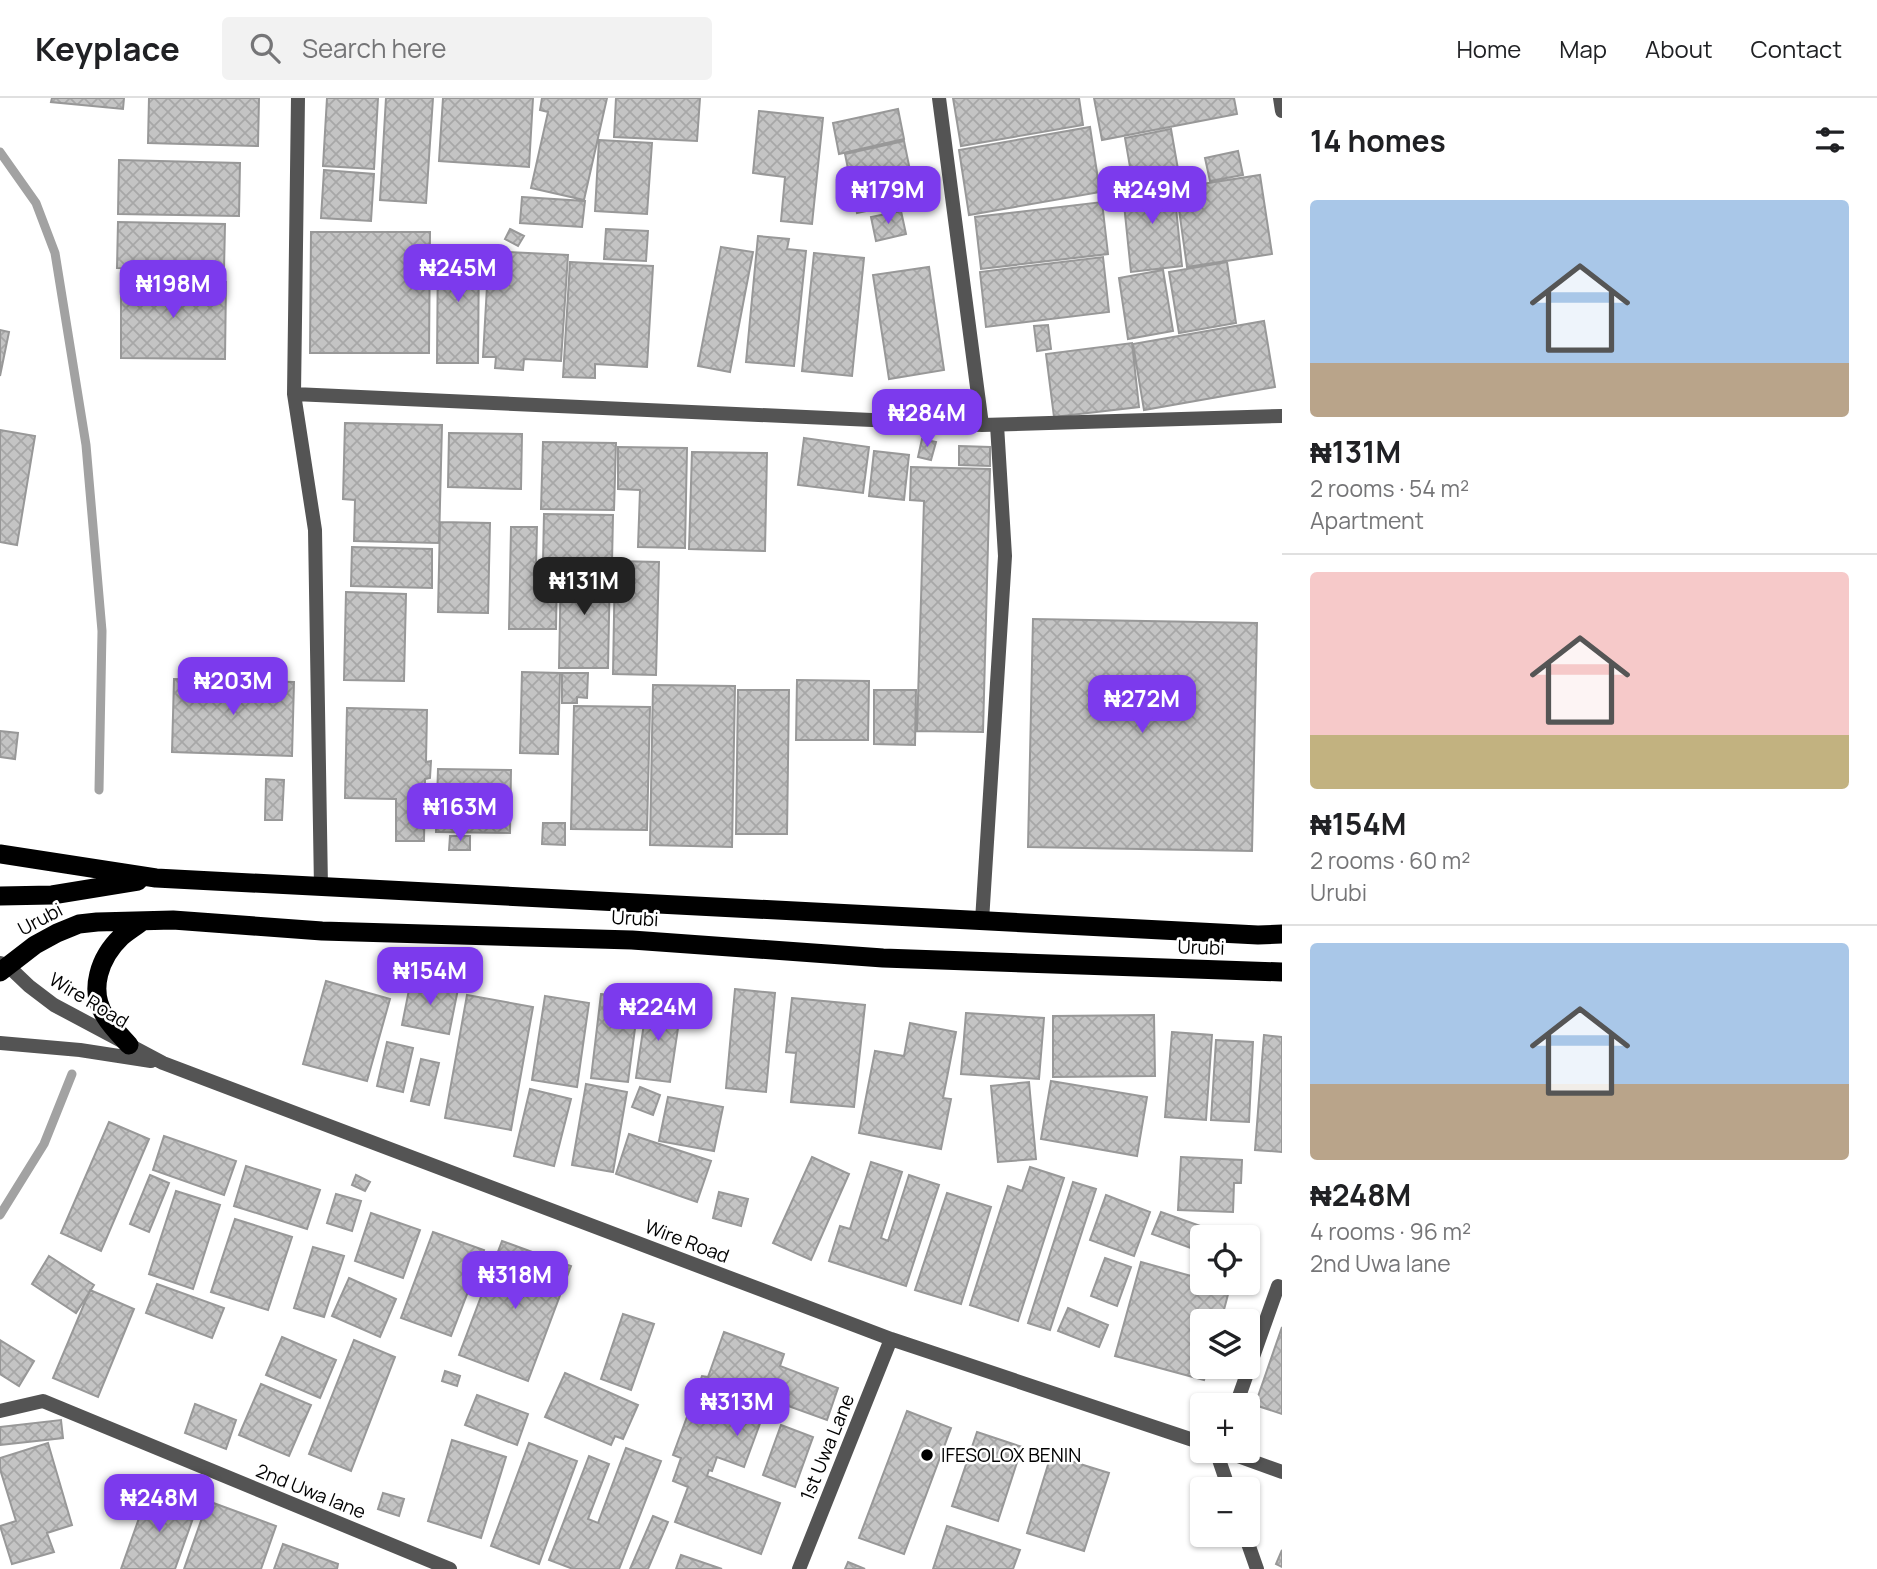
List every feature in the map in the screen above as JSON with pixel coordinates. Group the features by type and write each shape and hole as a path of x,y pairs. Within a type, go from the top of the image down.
{"highway":[{"path":"0,854 156,878"},
{"name":"Urubi","path":"156,878 1258,935 1282,934"},
{"path":"0,896 52,895 156,878"},
{"name":"Urubi","path":"2,967 35,945 79,924 173,920 335,931 632,940 883,958 1282,972"},
{"path":"129,1045 104,1015 96,993 99,971 108,953 121,937 144,921"}],"street":[{"path":"298,98 294,394 315,530 321,887"},
{"path":"939,98 989,425 1005,556 982,921"},
{"path":"1280,98 1282,111"},
{"path":"294,394 989,425 1282,416"},
{"name":"Wire Road","path":"2,967 54,1005 163,1063 891,1339 1190,1439"},
{"name":"Wire Road","path":"0,1043 80,1050 163,1063"},
{"path":"1240,1393 1278,1286"},
{"name":"1st Uwa Lane","path":"799,1569 891,1339"},
{"name":"2nd Uwa lane","path":"0,1411 43,1401 450,1569"},
{"path":"1257,1463 1282,1472"},
{"path":"1249,1547 1257,1569"}],"building":[{"path":"52,98 124,98 123,109 51,102"},
{"path":"149,98 259,98 258,146 148,143"},
{"path":"327,98 378,98 374,169 323,166"},
{"path":"386,98 433,98 426,203 380,200"},
{"path":"443,98 533,98 529,167 439,161"},
{"path":"542,98 607,98 584,200 531,188 548,112 540,110"},
{"path":"616,98 700,98 697,141 614,137"},
{"path":"953,98 1079,98 1083,125 961,146"},
{"path":"1094,98 1234,98 1237,114 1102,140"},
{"path":"898,109 904,139 839,154 833,123"},
{"path":"759,111 823,118 812,224 781,221 785,177 753,173"},
{"path":"1090,127 1100,192 969,215 959,150"},
{"path":"1171,129 1179,175 1133,184 1125,138"},
{"path":"599,140 652,143 647,214 595,211"},
{"path":"904,141 916,200 857,213 845,154"},
{"path":"1238,151 1243,175 1210,181 1205,158"},
{"path":"119,160 240,163 239,216 118,214"},
{"path":"324,170 374,174 371,221 321,218"},
{"path":"1260,175 1272,254 1187,267 1176,188"},
{"path":"1173,179 1182,266 1131,272 1122,185"},
{"path":"522,197 585,201 582,227 520,223"},
{"path":"1102,202 1108,254 981,269 975,217"},
{"path":"901,211 906,234 876,241 871,217"},
{"path":"118,222 225,224 224,270 117,268"},
{"path":"510,229 524,236 518,246 505,239"},
{"path":"606,229 648,231 646,261 604,259"},
{"path":"311,232 430,232 429,353 310,353"},
{"path":"758,236 789,239 787,249 806,251 794,366 746,362"},
{"path":"438,245 479,245 478,363 437,363"},
{"path":"721,247 753,252 730,372 698,366"},
{"path":"489,251 568,255 561,361 524,359 523,370 495,368 496,357 483,357"},
{"path":"814,253 864,258 852,376 802,371"},
{"path":"1103,257 1109,312 986,327 980,272"},
{"path":"570,262 653,266 647,367 595,364 595,378 563,377"},
{"path":"1227,262 1236,323 1179,333 1169,272"},
{"path":"929,267 944,370 889,379 873,275"},
{"path":"1163,270 1173,331 1128,339 1119,278"},
{"path":"121,281 226,282 225,359 121,358"},
{"path":"1264,321 1275,387 1144,410 1133,344"},
{"path":"1048,325 1051,349 1037,351 1034,326"},
{"path":"0,330 9,332 0,376"},
{"path":"1132,343 1139,407 1054,417 1046,354"},
{"path":"345,423 442,425 439,543 354,541 355,500 343,499"},
{"path":"0,430 35,436 17,545 0,542"},
{"path":"449,433 522,434 521,489 448,487"},
{"path":"804,438 869,447 863,493 798,485"},
{"path":"922,439 936,442 931,460 918,457"},
{"path":"543,442 616,443 614,510 541,509"},
{"path":"959,446 990,447 990,466 959,465"},
{"path":"618,447 687,448 685,548 638,547 640,490 618,489"},
{"path":"874,451 909,455 904,500 869,496"},
{"path":"692,452 767,453 765,551 689,549"},
{"path":"911,467 990,469 983,732 917,731 924,501 910,500"},
{"path":"544,514 613,515 612,563 543,562"},
{"path":"440,522 490,523 488,613 438,612"},
{"path":"511,527 537,527 536,566 557,567 556,629 509,629"},
{"path":"352,547 432,549 432,588 351,586"},
{"path":"615,561 659,562 656,675 613,674"},
{"path":"561,566 610,567 608,668 559,668"},
{"path":"346,592 406,594 404,681 344,680"},
{"path":"1033,619 1257,623 1252,851 1028,847"},
{"path":"522,672 560,673 558,754 520,753"},
{"path":"562,673 588,673 587,698 577,697 577,703 562,703"},
{"path":"174,679 294,682 292,756 172,752"},
{"path":"797,680 869,681 868,740 796,740"},
{"path":"653,685 735,686 732,847 650,845"},
{"path":"738,690 789,690 787,834 736,834"},
{"path":"874,690 916,690 915,745 874,744"},
{"path":"574,706 650,707 647,830 571,829"},
{"path":"347,708 427,710 426,762 431,761 430,778 425,779 424,841 396,841 396,799 345,798"},
{"path":"0,731 18,733 15,759 0,757"},
{"path":"438,769 511,770 510,833 436,832"},
{"path":"266,779 284,780 282,820 265,820"},
{"path":"543,823 565,823 565,845 542,844"},
{"path":"450,836 470,836 470,850 449,850"},
{"path":"411,980 458,989 449,1034 402,1025"},
{"path":"326,981 390,999 367,1081 303,1064"},
{"path":"735,989 775,993 766,1092 726,1088"},
{"path":"601,994 639,998 628,1082 591,1078"},
{"path":"467,995 533,1007 511,1130 445,1118"},
{"path":"545,996 589,1003 577,1087 532,1080"},
{"path":"792,998 865,1005 854,1107 791,1102 796,1053 786,1052"},
{"path":"647,1003 681,1008 670,1082 636,1078"},
{"path":"966,1013 1044,1018 1039,1079 961,1074"},
{"path":"1154,1015 1155,1076 1053,1077 1053,1016"},
{"path":"910,1023 956,1032 943,1098 951,1099 941,1149 859,1133 875,1051 904,1056"},
{"path":"1172,1032 1212,1035 1206,1120 1165,1117"},
{"path":"1264,1035 1282,1037 1282,1152 1255,1150"},
{"path":"1216,1040 1253,1042 1249,1122 1211,1120"},
{"path":"387,1042 413,1048 403,1092 377,1086"},
{"path":"421,1059 439,1063 429,1105 411,1101"},
{"path":"1051,1081 1147,1097 1137,1156 1041,1139"},
{"path":"1029,1082 1036,1159 998,1162 991,1086"},
{"path":"586,1084 627,1092 613,1172 572,1165"},
{"path":"640,1087 660,1095 653,1115 632,1107"},
{"path":"530,1089 571,1099 554,1166 514,1156"},
{"path":"668,1097 723,1107 714,1151 659,1141"},
{"path":"109,1122 149,1139 101,1251 61,1233"},
{"path":"629,1134 711,1161 697,1202 616,1174"},
{"path":"164,1136 236,1161 224,1195 153,1170"},
{"path":"812,1157 849,1174 811,1260 773,1243"},
{"path":"1181,1157 1242,1160 1241,1183 1234,1183 1233,1212 1178,1210"},
{"path":"871,1162 902,1172 881,1238 888,1241 909,1175 939,1185 906,1286 829,1261 840,1226 850,1229"},
{"path":"246,1166 320,1190 307,1229 234,1206"},
{"path":"1030,1167 1064,1178 1018,1321 970,1305 1008,1186 1022,1191"},
{"path":"150,1175 169,1183 149,1232 130,1224"},
{"path":"356,1175 370,1182 365,1191 352,1185"},
{"path":"1073,1182 1096,1189 1050,1330 1028,1323"},
{"path":"176,1191 220,1205 193,1289 149,1274"},
{"path":"719,1192 748,1199 741,1226 713,1218"},
{"path":"947,1193 991,1207 961,1304 915,1290"},
{"path":"336,1194 361,1201 352,1231 327,1223"},
{"path":"1106,1195 1150,1212 1134,1256 1090,1240"},
{"path":"1161,1212 1197,1225 1190,1225 1190,1248 1152,1234"},
{"path":"371,1213 420,1230 403,1278 355,1261"},
{"path":"235,1219 292,1237 268,1310 211,1292"},
{"path":"433,1232 484,1250 451,1336 401,1318"},
{"path":"502,1241 571,1266 528,1381 459,1355"},
{"path":"313,1247 344,1256 324,1317 294,1308"},
{"path":"49,1256 94,1285 76,1313 32,1284"},
{"path":"1105,1258 1131,1267 1117,1306 1091,1296"},
{"path":"1141,1262 1190,1276 1190,1295 1228,1295 1224,1309 1190,1309 1190,1376 1115,1356"},
{"path":"349,1278 396,1299 380,1337 332,1316"},
{"path":"157,1284 224,1308 212,1338 146,1313"},
{"path":"90,1290 134,1309 98,1397 53,1378"},
{"path":"1068,1308 1108,1325 1099,1347 1058,1331"},
{"path":"623,1314 654,1324 631,1390 601,1379"},
{"path":"1282,1327 1282,1414 1260,1407 1259,1393"},
{"path":"724,1332 784,1354 780,1366 838,1388 827,1420 769,1399 744,1467 717,1457 712,1471 709,1470 707,1476 780,1503 761,1554 675,1522 688,1487 673,1481 681,1458 673,1455 702,1376 708,1377"},
{"path":"282,1337 336,1360 320,1398 266,1375"},
{"path":"0,1340 34,1361 19,1386 0,1374"},
{"path":"354,1340 395,1357 351,1471 309,1454"},
{"path":"445,1371 460,1376 457,1386 442,1381"},
{"path":"565,1373 638,1405 623,1439 615,1436 611,1445 545,1417"},
{"path":"261,1384 311,1405 289,1456 239,1435"},
{"path":"477,1395 528,1414 517,1445 465,1425"},
{"path":"195,1404 236,1420 226,1449 185,1433"},
{"path":"907,1411 951,1428 904,1554 859,1538"},
{"path":"61,1420 63,1438 0,1445 0,1427"},
{"path":"781,1425 813,1437 795,1487 763,1475"},
{"path":"977,1432 1022,1447 998,1521 952,1506"},
{"path":"452,1440 506,1457 481,1538 428,1521"},
{"path":"48,1443 72,1525 47,1533 54,1552 12,1564 0,1526 16,1521 0,1469 0,1458"},
{"path":"529,1443 577,1461 539,1564 491,1546"},
{"path":"626,1448 661,1461 619,1569 573,1569 549,1560 589,1456 609,1464 588,1519 598,1523"},
{"path":"1051,1455 1109,1473 1084,1551 1027,1533"},
{"path":"149,1490 197,1507 175,1569 121,1569"},
{"path":"383,1493 404,1499 399,1516 378,1509"},
{"path":"208,1501 276,1526 261,1569 184,1569"},
{"path":"653,1516 668,1522 648,1569 630,1569"},
{"path":"947,1526 1020,1550 1013,1569 933,1569"},
{"path":"283,1544 338,1564 337,1569 274,1569"},
{"path":"1282,1550 1282,1567 1276,1564"},
{"path":"681,1555 722,1569 676,1569"},
{"path":"848,1562 865,1569 845,1569"}],"waterway":[{"path":"0,152 36,203 55,253 86,445 102,631 99,790"},
{"path":"0,1215 44,1144 72,1074"}],"place":[{"name":"IFESOLOX BENIN","path":"927,1455"}]}
